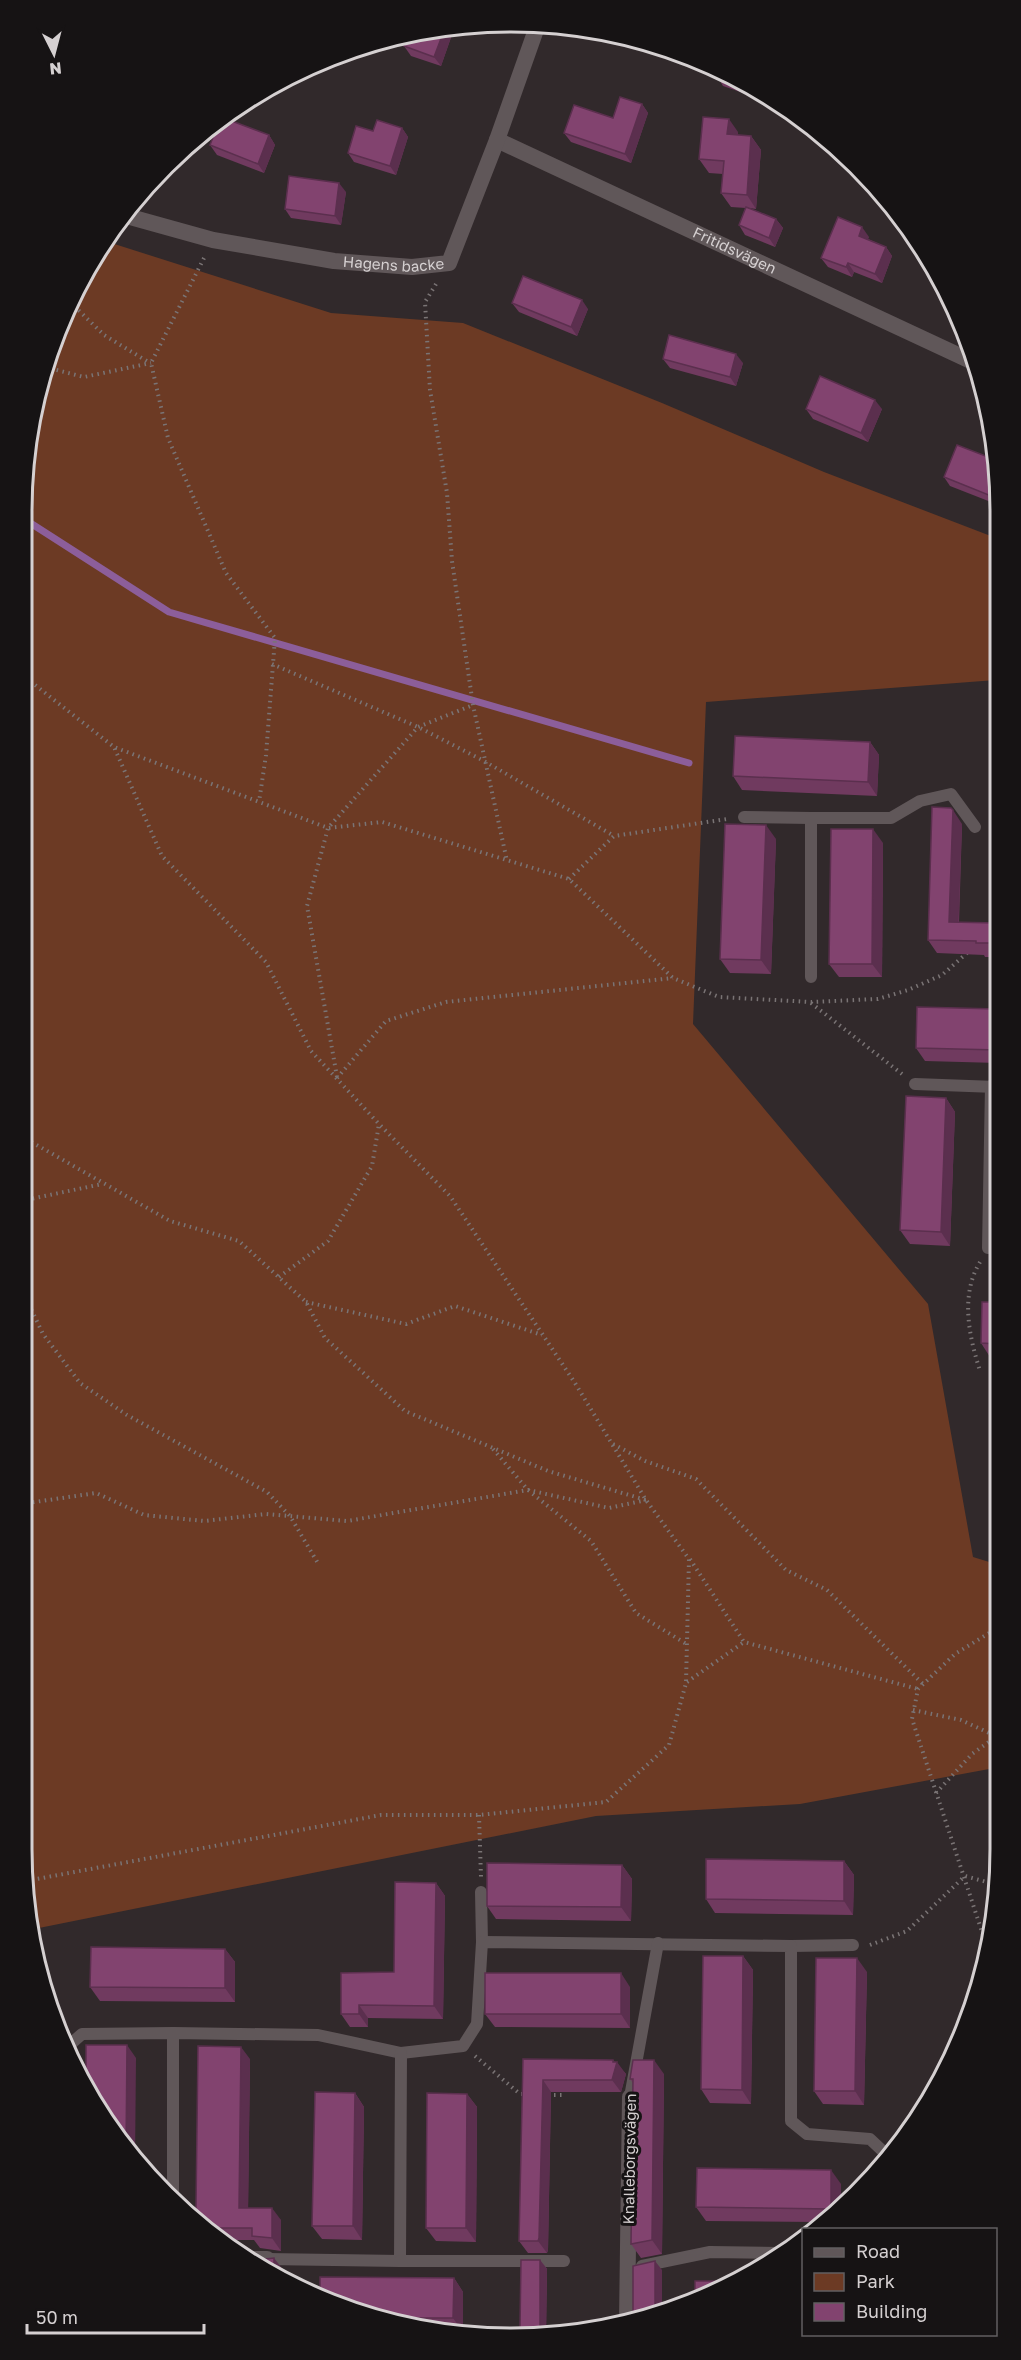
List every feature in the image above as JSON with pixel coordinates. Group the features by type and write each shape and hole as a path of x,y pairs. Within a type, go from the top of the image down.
{"street":[{"name":"Hagens backe","path":"131,217 213,240 344,262 412,267 449,263 497,140 535,33"},
{"name":"Fritidsvägen","path":"497,140 964,358"},
{"name":"Knalleborgsvägen","path":"627,2314 630,2097"},
{"path":"263,2259 267,2259"}],"lane":[{"path":"744,817 891,818 920,801 951,794 975,827"},
{"path":"811,977 812,818"},
{"path":"915,1084 990,1087"},
{"path":"988,1248 990,1194"},
{"path":"72,2042 82,2034 173,2033 318,2035 401,2053 463,2046 477,2024 482,1942 481,1892"},
{"path":"482,1942 853,1945"},
{"name":"Knalleborgsvägen","path":"630,2097 658,1943"},
{"path":"791,1946 791,2121 807,2134 870,2139 882,2151"},
{"path":"173,2033 173,2189"},
{"path":"399,2261 401,2053"},
{"path":"628,2269 710,2252 769,2253"},
{"path":"267,2259 564,2261"}],"path":[{"path":"213,240 151,363 168,438 226,573 275,638 266,755 259,802"},
{"path":"449,263 425,302 430,390 447,493 452,561 473,705 481,733 484,761 507,861"},
{"path":"76,309 104,335 151,363"},
{"path":"53,369 84,377 151,363"},
{"path":"272,664 418,727 484,761 614,836"},
{"path":"32,683 114,747 328,828 382,822 569,879 673,978 719,997 811,1002 878,999 908,990 942,975 971,950"},
{"path":"337,1078 307,906 328,828 418,727 473,705"},
{"path":"114,747 162,856 266,962 310,1051 450,1196 543,1335 646,1500 689,1559 744,1642 918,1689"},
{"path":"569,879 614,836 744,817"},
{"path":"337,1078 386,1020 446,1002 673,978"},
{"path":"811,1002 915,1084"},
{"path":"279,1277 328,1241 372,1166 378,1124"},
{"path":"32,1142 170,1221 239,1240 306,1302 325,1338 405,1411 548,1471 646,1500"},
{"path":"32,1199 103,1184"},
{"path":"988,1248 975,1270 969,1299 968,1322 983,1379 990,1379"},
{"path":"306,1302 406,1324 455,1305 543,1335"},
{"path":"32,1311 43,1334 80,1383 127,1415 267,1492 290,1516 319,1565"},
{"path":"612,1443 645,1461 696,1479 786,1570 827,1590 924,1684"},
{"path":"491,1446 528,1490 591,1541 636,1613 688,1645"},
{"path":"32,1502 96,1493 144,1515 204,1521 266,1514 347,1521 528,1490 609,1508 646,1500"},
{"path":"33,1880 381,1815 479,1815 606,1802 669,1745 686,1683 689,1559"},
{"path":"982,1931 912,1719 918,1689 955,1654 990,1633"},
{"path":"686,1683 744,1642"},
{"path":"913,1710 961,1720 990,1732"},
{"path":"936,1793 972,1754 990,1742"},
{"path":"479,1815 481,1892"},
{"path":"965,1876 988,1882"},
{"path":"853,1945 871,1945 908,1931 965,1876"},
{"path":"463,2046 520,2094 531,2094"},
{"path":"542,2095 564,2095"}],"green space":[{"path":"112,243 331,313 463,323 662,403 824,472 990,536 990,680 706,702 693,1024 928,1304 973,1557 990,1562 990,1769 800,1804 596,1816 39,1928 32,1850 33,479 41,417 57,357 81,299"}],"building":[{"path":"442,37 434,57 404,46 405,44"},
{"path":"620,97 642,104 625,154 564,133 574,105 613,118"},
{"path":"703,117 729,119 727,134 751,136 747,195 721,193 724,161 699,159"},
{"path":"377,120 402,128 390,166 348,153 356,126 373,131"},
{"path":"232,121 269,135 258,164 210,145 214,134"},
{"path":"289,176 339,183 335,216 285,209"},
{"path":"746,207 776,219 769,238 739,225"},
{"path":"838,217 862,227 859,236 886,247 875,274 848,263 846,267 821,258"},
{"path":"523,276 582,300 571,327 512,303"},
{"path":"669,335 736,354 730,377 663,359"},
{"path":"820,376 875,400 861,433 806,409"},
{"path":"957,445 986,456 989,495 944,477"},
{"path":"735,736 870,742 868,782 733,776"},
{"path":"932,807 951,808 953,810 949,922 990,923 990,943 928,940"},
{"path":"725,824 766,825 761,960 720,959"},
{"path":"831,829 873,829 872,964 829,964"},
{"path":"917,1007 990,1009 990,1050 916,1048"},
{"path":"906,1096 946,1098 941,1232 900,1230"},
{"path":"982,1302 990,1302 990,1344 981,1343"},
{"path":"706,1859 844,1861 844,1901 706,1899"},
{"path":"487,1863 622,1865 621,1907 487,1906"},
{"path":"395,1882 436,1883 434,2006 359,2005 359,2014 341,2014 341,1973 394,1972"},
{"path":"91,1947 225,1949 225,1988 90,1987"},
{"path":"703,1956 743,1956 742,2090 701,2089"},
{"path":"816,1958 857,1958 855,2091 814,2091"},
{"path":"485,1973 621,1973 621,2014 485,2014"},
{"path":"86,2045 127,2045 126,2136 112,2116 86,2070"},
{"path":"198,2046 241,2047 239,2208 272,2208 272,2238 252,2236 252,2228 217,2228 193,2208 196,2208"},
{"path":"523,2059 613,2060 617,2062 612,2080 543,2080 538,2241 519,2241"},
{"path":"633,2060 654,2060 652,2240 631,2244 633,2079 630,2079"},
{"path":"315,2092 355,2093 353,2226 312,2226"},
{"path":"427,2093 467,2094 466,2228 426,2228"},
{"path":"697,2168 831,2170 831,2205 827,2209 696,2207"},
{"path":"274,2258 274,2266 271,2264 263,2259"},
{"path":"521,2260 540,2260 540,2327 520,2328"},
{"path":"655,2261 655,2306 633,2312 633,2266"},
{"path":"320,2277 454,2278 453,2318 413,2318 357,2303 320,2289"},
{"path":"695,2281 718,2281 695,2292"}],"waterway":[{"path":"32,524 169,612 689,763"}]}
